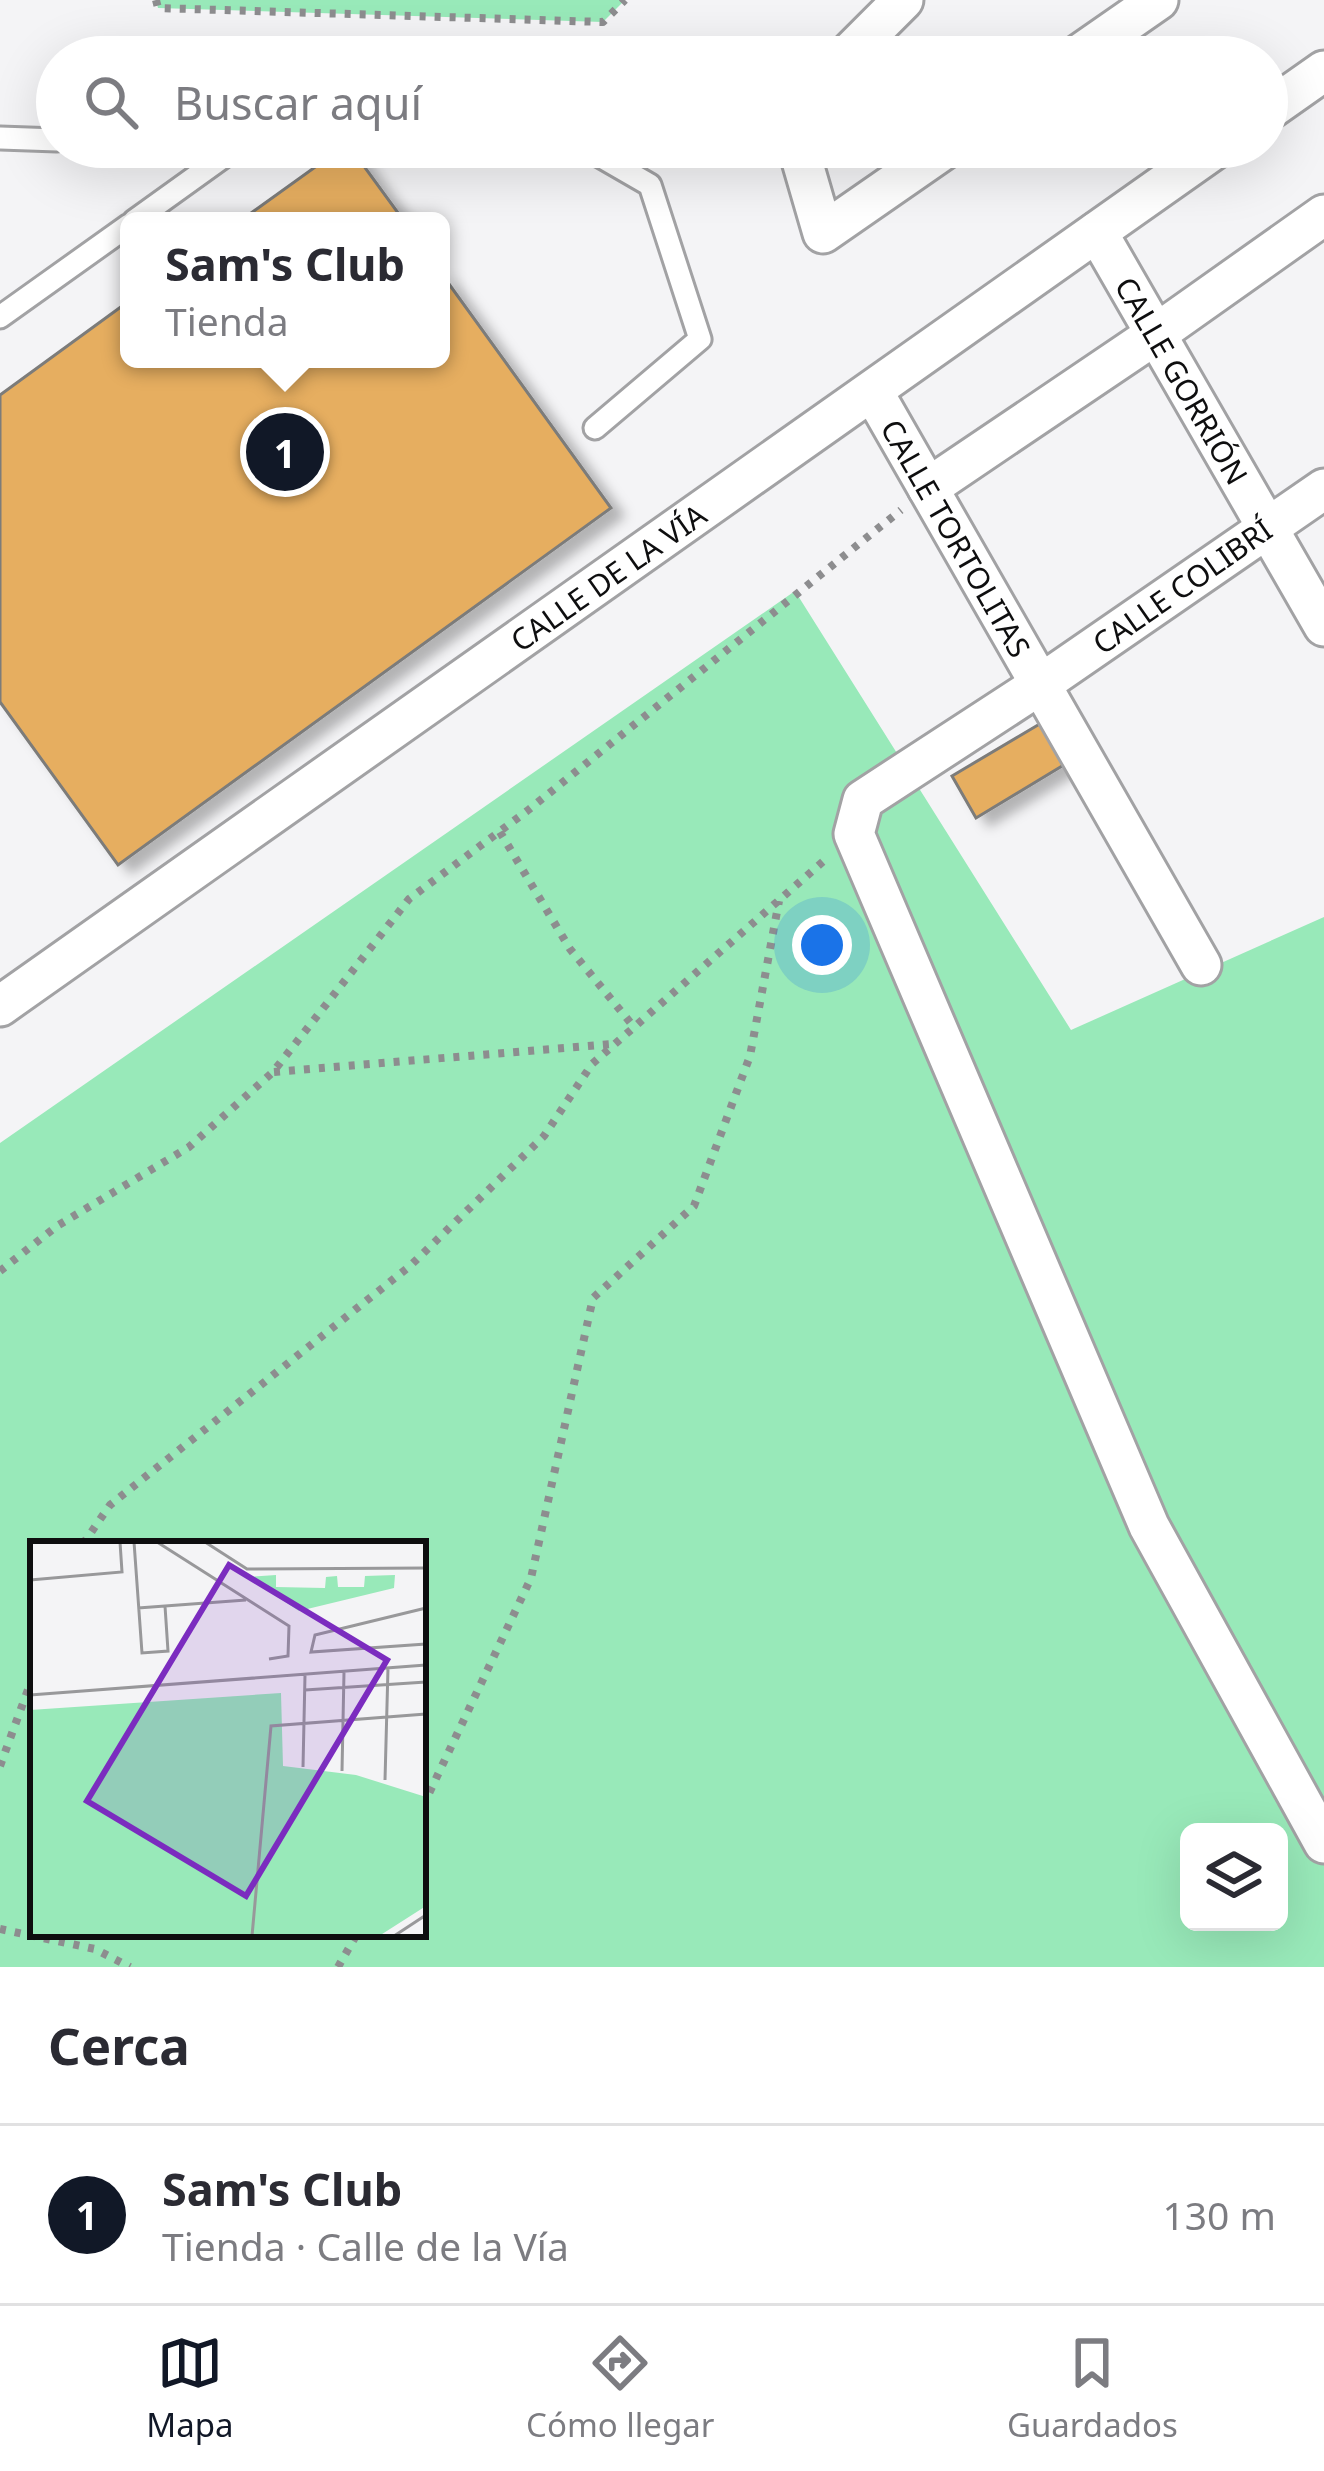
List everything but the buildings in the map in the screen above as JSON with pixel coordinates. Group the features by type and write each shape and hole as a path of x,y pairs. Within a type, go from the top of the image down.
{"street":[{"path":"867,36 903,0"},
{"path":"1106,36 1158,0"},
{"path":"1288,96 1324,71"},
{"path":"804,168 824,233 917,168"},
{"name":"CALLE DE LA VÍA","path":"0,1006 1187,168"},
{"path":"928,488 1324,214"},
{"name":"CALLE GORRIÓN","path":"1097,232 1324,626"},
{"name":"CALLE TORTOLITAS","path":"873,392 1201,965"},
{"name":"CALLE COLIBRÍ","path":"859,817 1041,684 1324,489"},
{"path":"859,817 1149,1526 1324,1844"}],"lane":[{"path":"0,138 36,139"},
{"path":"147,212 208,168"},
{"path":"595,428 700,339 650,185 621,168"},
{"path":"0,317 120,232"}],"path":[{"path":"156,0 158,8 603,22 626,0"},
{"path":"0,1271 57,1226 189,1147 273,1072 409,899 500,832 928,488"},
{"path":"85,1541 110,1505 410,1266 544,1136 592,1064 779,901 859,817"},
{"path":"500,832 570,949 634,1028"},
{"path":"426,1800 531,1578 593,1298 694,1206 750,1055 779,901"},
{"path":"273,1072 616,1043"},
{"path":"0,1766 30,1684"},
{"path":"0,1929 30,1935"},
{"path":"38,1937 94,1949 130,1967"},
{"path":"338,1967 355,1937"}],"green space":[{"path":"156,0 625,0 603,22 158,8"},
{"path":"795,591 1071,1030 1324,917 1324,1967 0,1967 0,1143"}],"place":[{"name":"Sam's Club","path":"285,452"}]}
